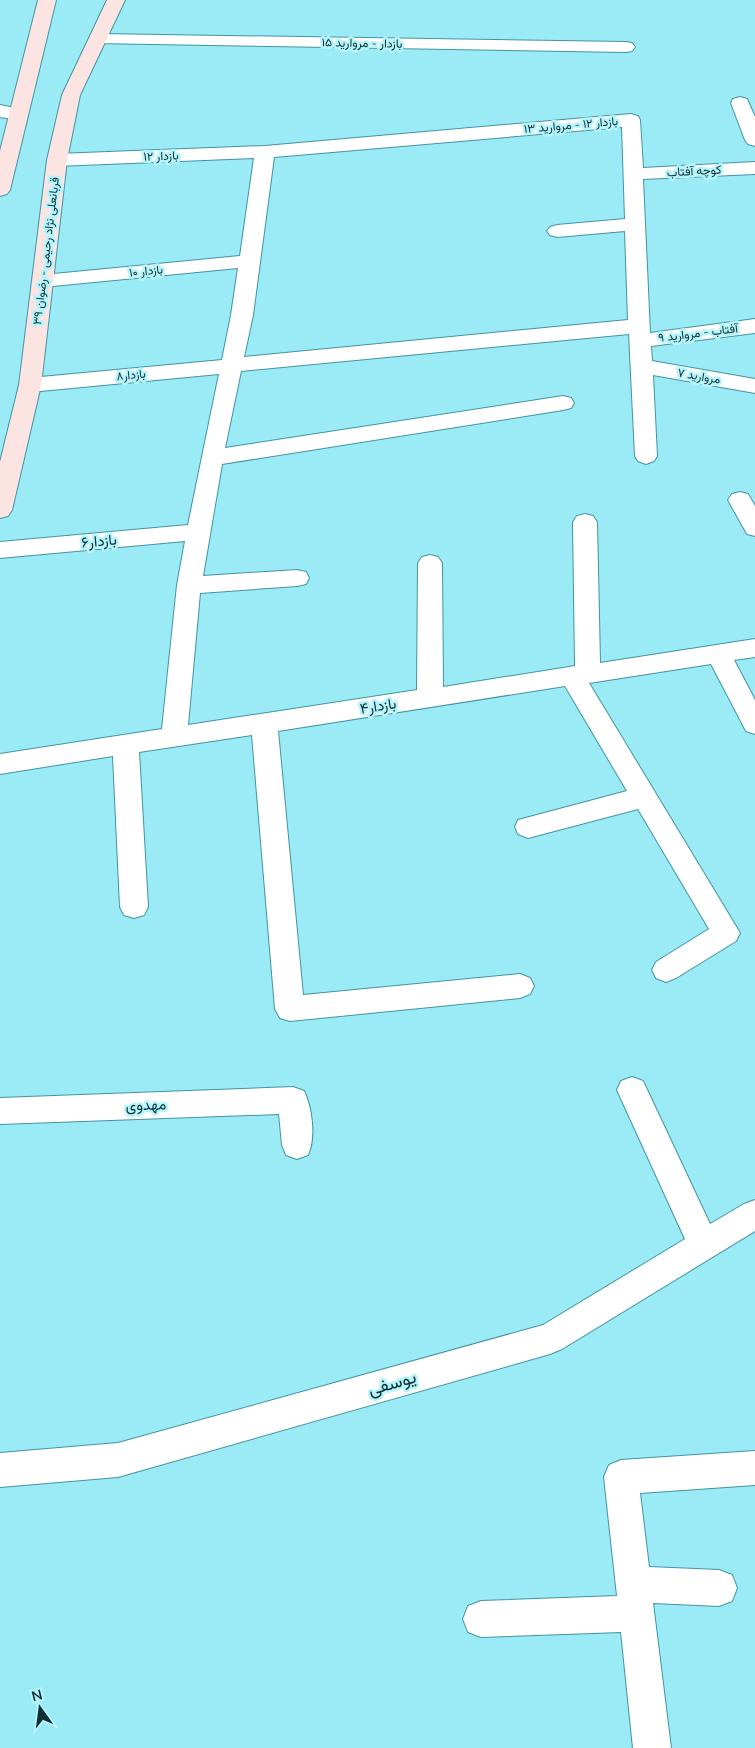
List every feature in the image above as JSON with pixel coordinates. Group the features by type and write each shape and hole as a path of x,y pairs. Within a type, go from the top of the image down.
{"main road":[{"path":"0,190 9,112 47,0"},
{"name":"قربانعلی نژاد رحیمی - رضوان ۳۹","path":"0,510 30,385 57,160 71,95 116,0"}],"street":[{"name":"بازدار - مروارید ۱۵","path":"98,39 626,47"},
{"path":"740,103 755,140"},
{"name":"بازدار ۱۲ - مروارید ۱۳","path":"265,152 631,120 646,456"},
{"name":"بازدار ۱۲","path":"57,160 265,152"},
{"path":"174,738 189,585 212,458 242,315 265,152"},
{"name":"کوچه آفتاب","path":"633,174 755,168"},
{"path":"557,231 636,224"},
{"name":"بازدار ۱۰","path":"43,281 250,261"},
{"name":"آفتاب - مروارید ۹","path":"231,365 755,326"},
{"name":"بازدار۸","path":"30,385 231,365"},
{"name":"مروارید ۷","path":"642,366 755,386"},
{"path":"212,458 563,403"},
{"path":"740,500 755,528"},
{"path":"585,522 580,675 643,797 726,933 666,970"},
{"name":"بازدار۶","path":"0,550 198,532"},
{"path":"430,563 430,698"},
{"path":"189,585 297,578"},
{"name":"بازدار۴","path":"0,764 755,648"},
{"path":"718,654 755,724"},
{"path":"264,724 290,1010 520,986"},
{"path":"126,745 134,906"},
{"path":"528,827 643,797"},
{"path":"632,1090 704,1245"},
{"name":"مهدوی","path":"0,1111 292,1100 297,1145"},
{"name":"یوسفی","path":"0,1470 118,1460 550,1338 755,1214"},
{"path":"652,1748 621,1477 755,1468"},
{"path":"481,1618 719,1588"}]}
